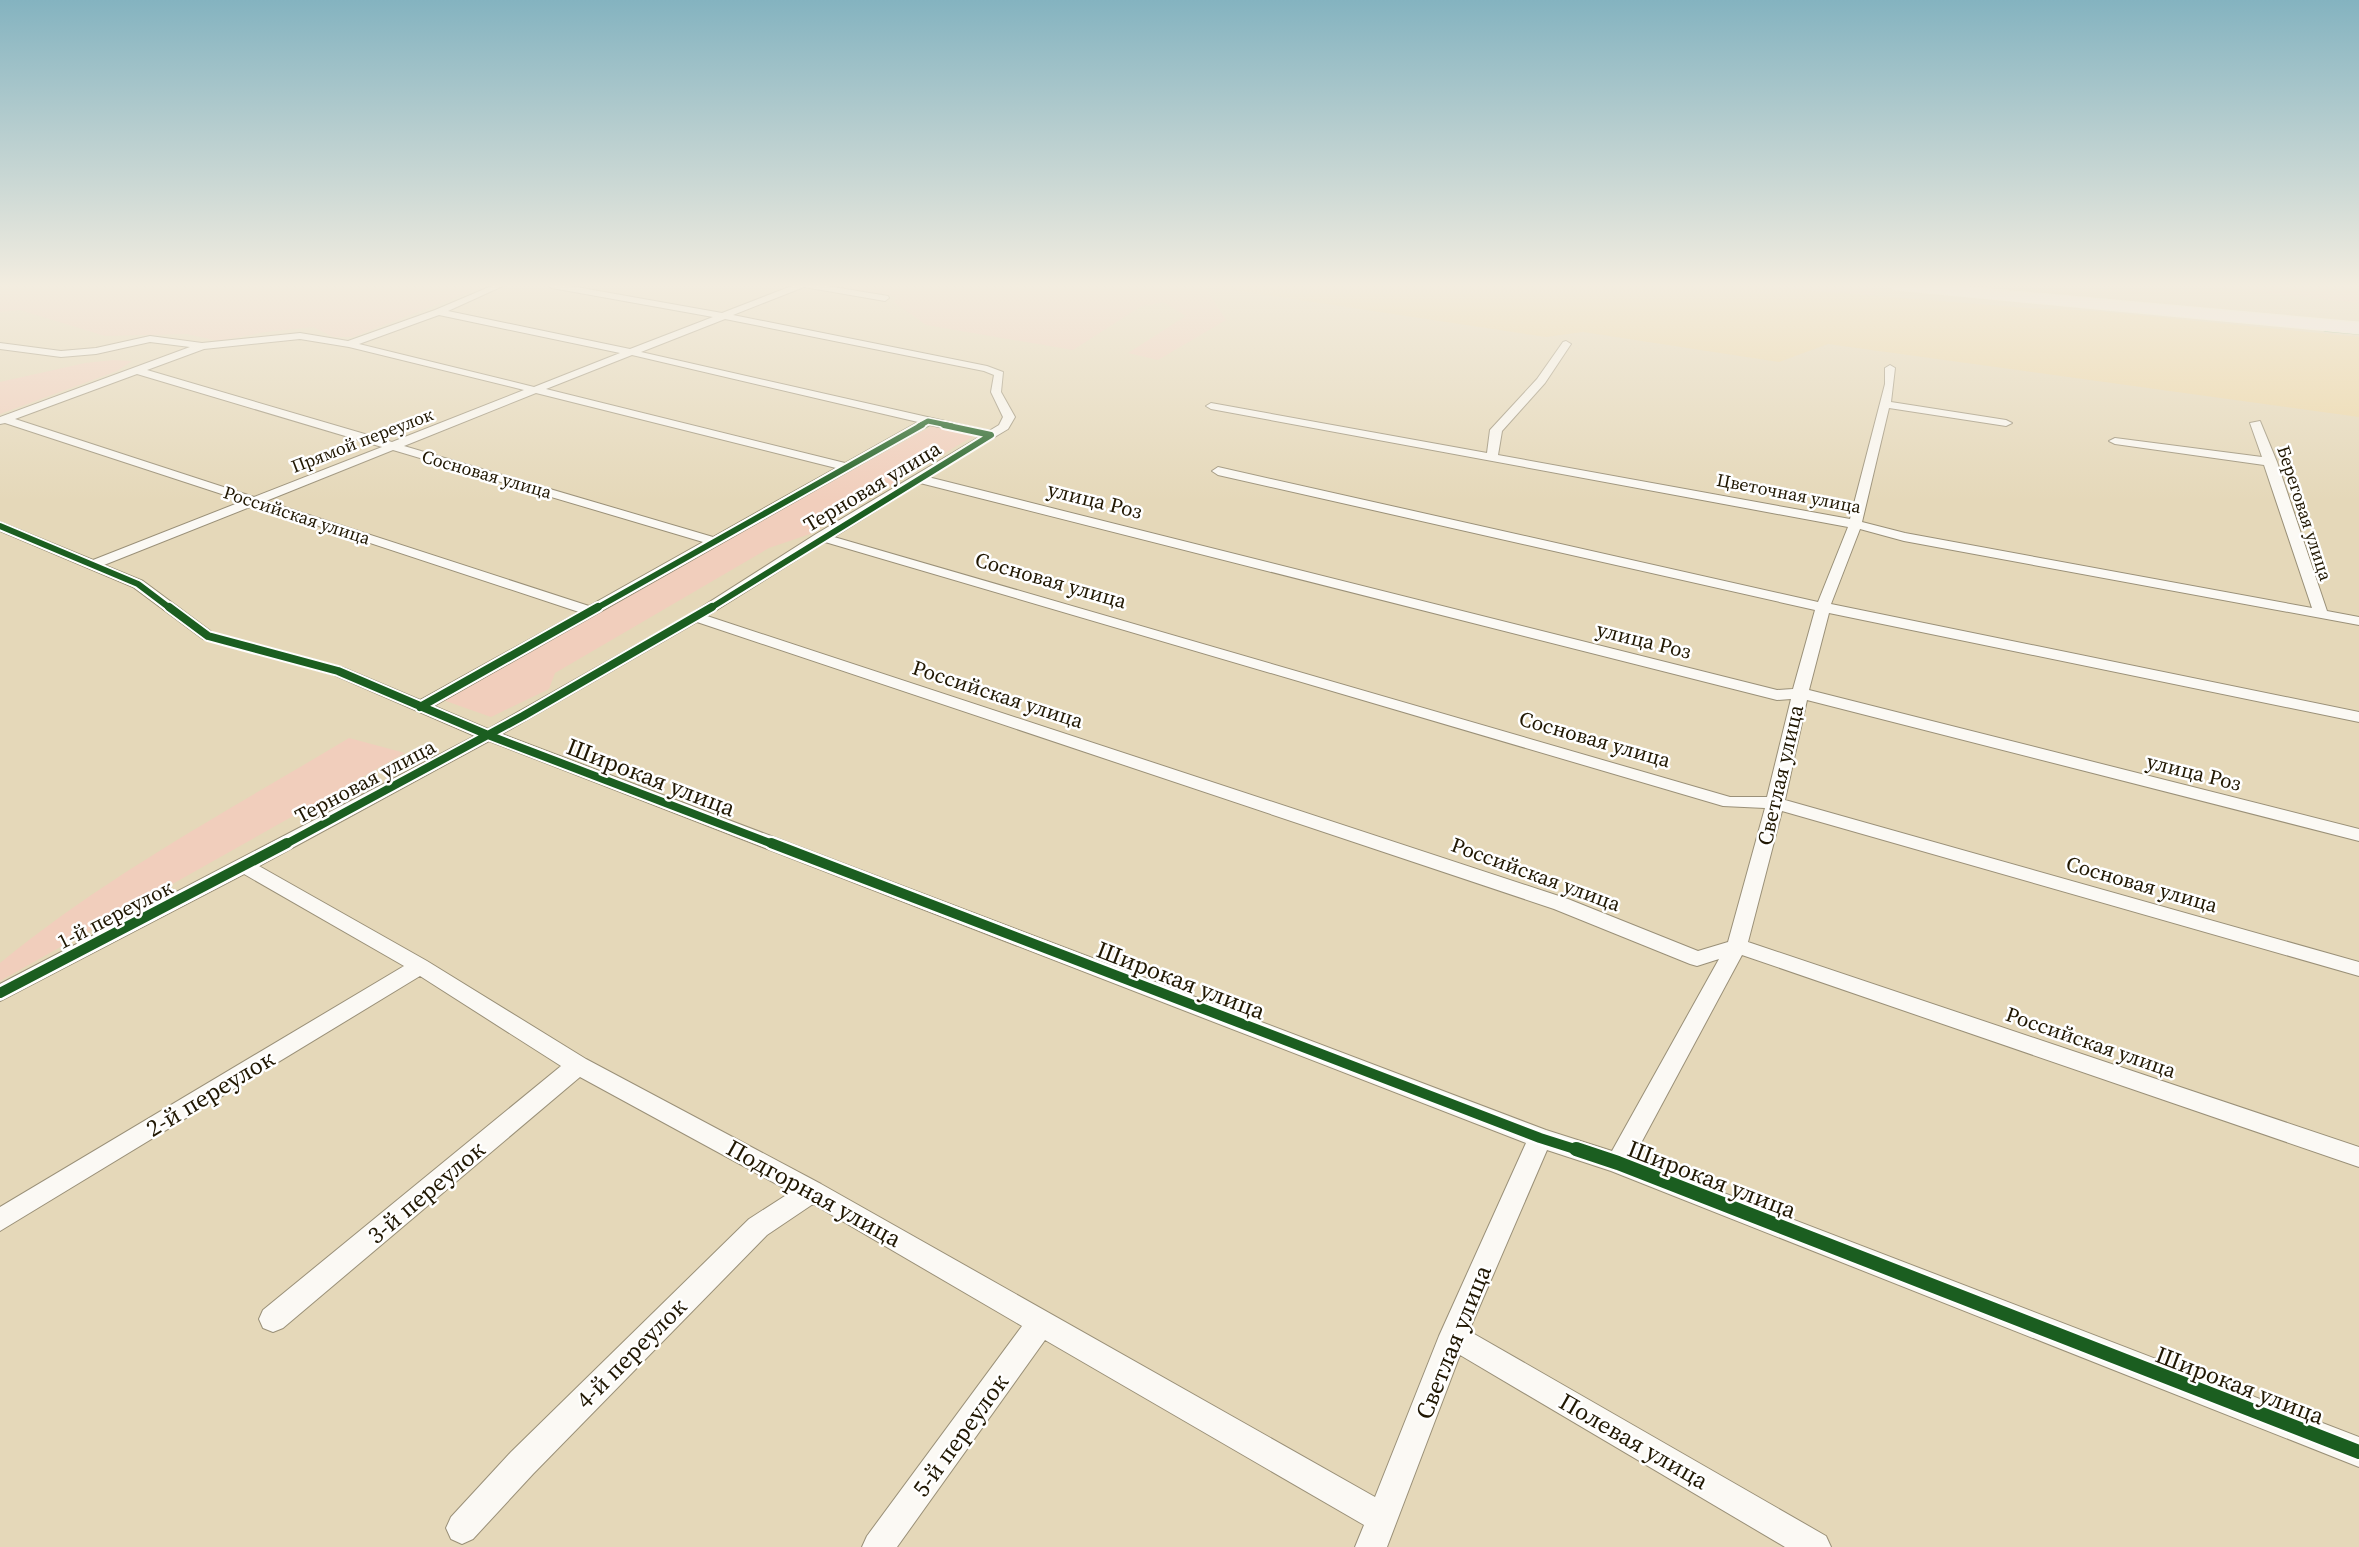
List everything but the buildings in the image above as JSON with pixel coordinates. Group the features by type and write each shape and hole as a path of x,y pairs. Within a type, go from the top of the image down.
{"street":[{"path":"2,420 173,357"},
{"path":"403,357 847,467"},
{"name":"Прямой переулок","path":"92,565 617,357"},
{"path":"652,357 928,421"},
{"path":"920,357 999,374 996,392 1009,417 1004,427 991,435"},
{"path":"1492,459 1496,429 1541,381 1557,357"},
{"name":"Светлая улица","path":"1618,1163 1737,947 1775,803 1800,693 1824,607 1855,524 1890,384 1890,368"},
{"name":"Сосновая улица","path":"138,371 714,541"},
{"path":"1884,404 2006,423"},
{"name":"Цветочная улица","path":"1211,405 1855,524 1904,537 2359,621"},
{"name":"Российская улица","path":"2,420 591,611"},
{"name":"Терновая улица","path":"420,706 928,421 991,435"},
{"name":"Береговая улица","path":"2256,423 2320,614"},
{"name":"Терновая улица","path":"245,866 488,735 695,617 821,537 991,435"},
{"path":"2115,440 2271,462"},
{"path":"1218,471 1824,607 2359,717"},
{"name":"улица Роз","path":"920,479 1777,695 1800,693 2359,835"},
{"name":"Широкая улица","path":"0,526 138,584 208,636 338,671 488,735 1540,1138 1618,1163 2359,1452"},
{"name":"Сосновая улица","path":"821,537 1729,802 1775,803 2359,969"},
{"name":"Российская улица","path":"695,617 1561,904 1697,959 1737,947 2359,1157"},
{"name":"Подгорная улица","path":"245,866 420,966 578,1065 813,1191 1383,1519"},
{"name":"1-й переулок","path":"0,993 245,866"},
{"name":"2-й переулок","path":"0,1220 420,966"},
{"name":"3-й переулок","path":"273,1319 578,1065"},
{"name":"Светлая улица","path":"1371,1547 1453,1336 1540,1138"},
{"name":"4-й переулок","path":"462,1528 522,1462 758,1227 813,1191"},
{"name":"5-й переулок","path":"878,1547 1042,1322"},
{"name":"Полевая улица","path":"1453,1336 1815,1547"}],"shaded area":[{"path":"1748,357 1792,357 1779,362"},
{"path":"1924,357 2359,357 2359,417"},
{"path":"132,361 117,371 0,414 0,382 85,363"},
{"path":"932,426 975,435 810,534 769,548 555,673 549,689 491,717 440,699"},
{"path":"349,738 405,753 0,981 0,963 83,901 170,844"}],"cycle path":[{"path":"0,993 350,810 609,668 991,435 928,421 420,707"},
{"path":"0,526 138,584 208,636 338,671 488,735 1540,1138 1618,1163 2359,1452"}]}
